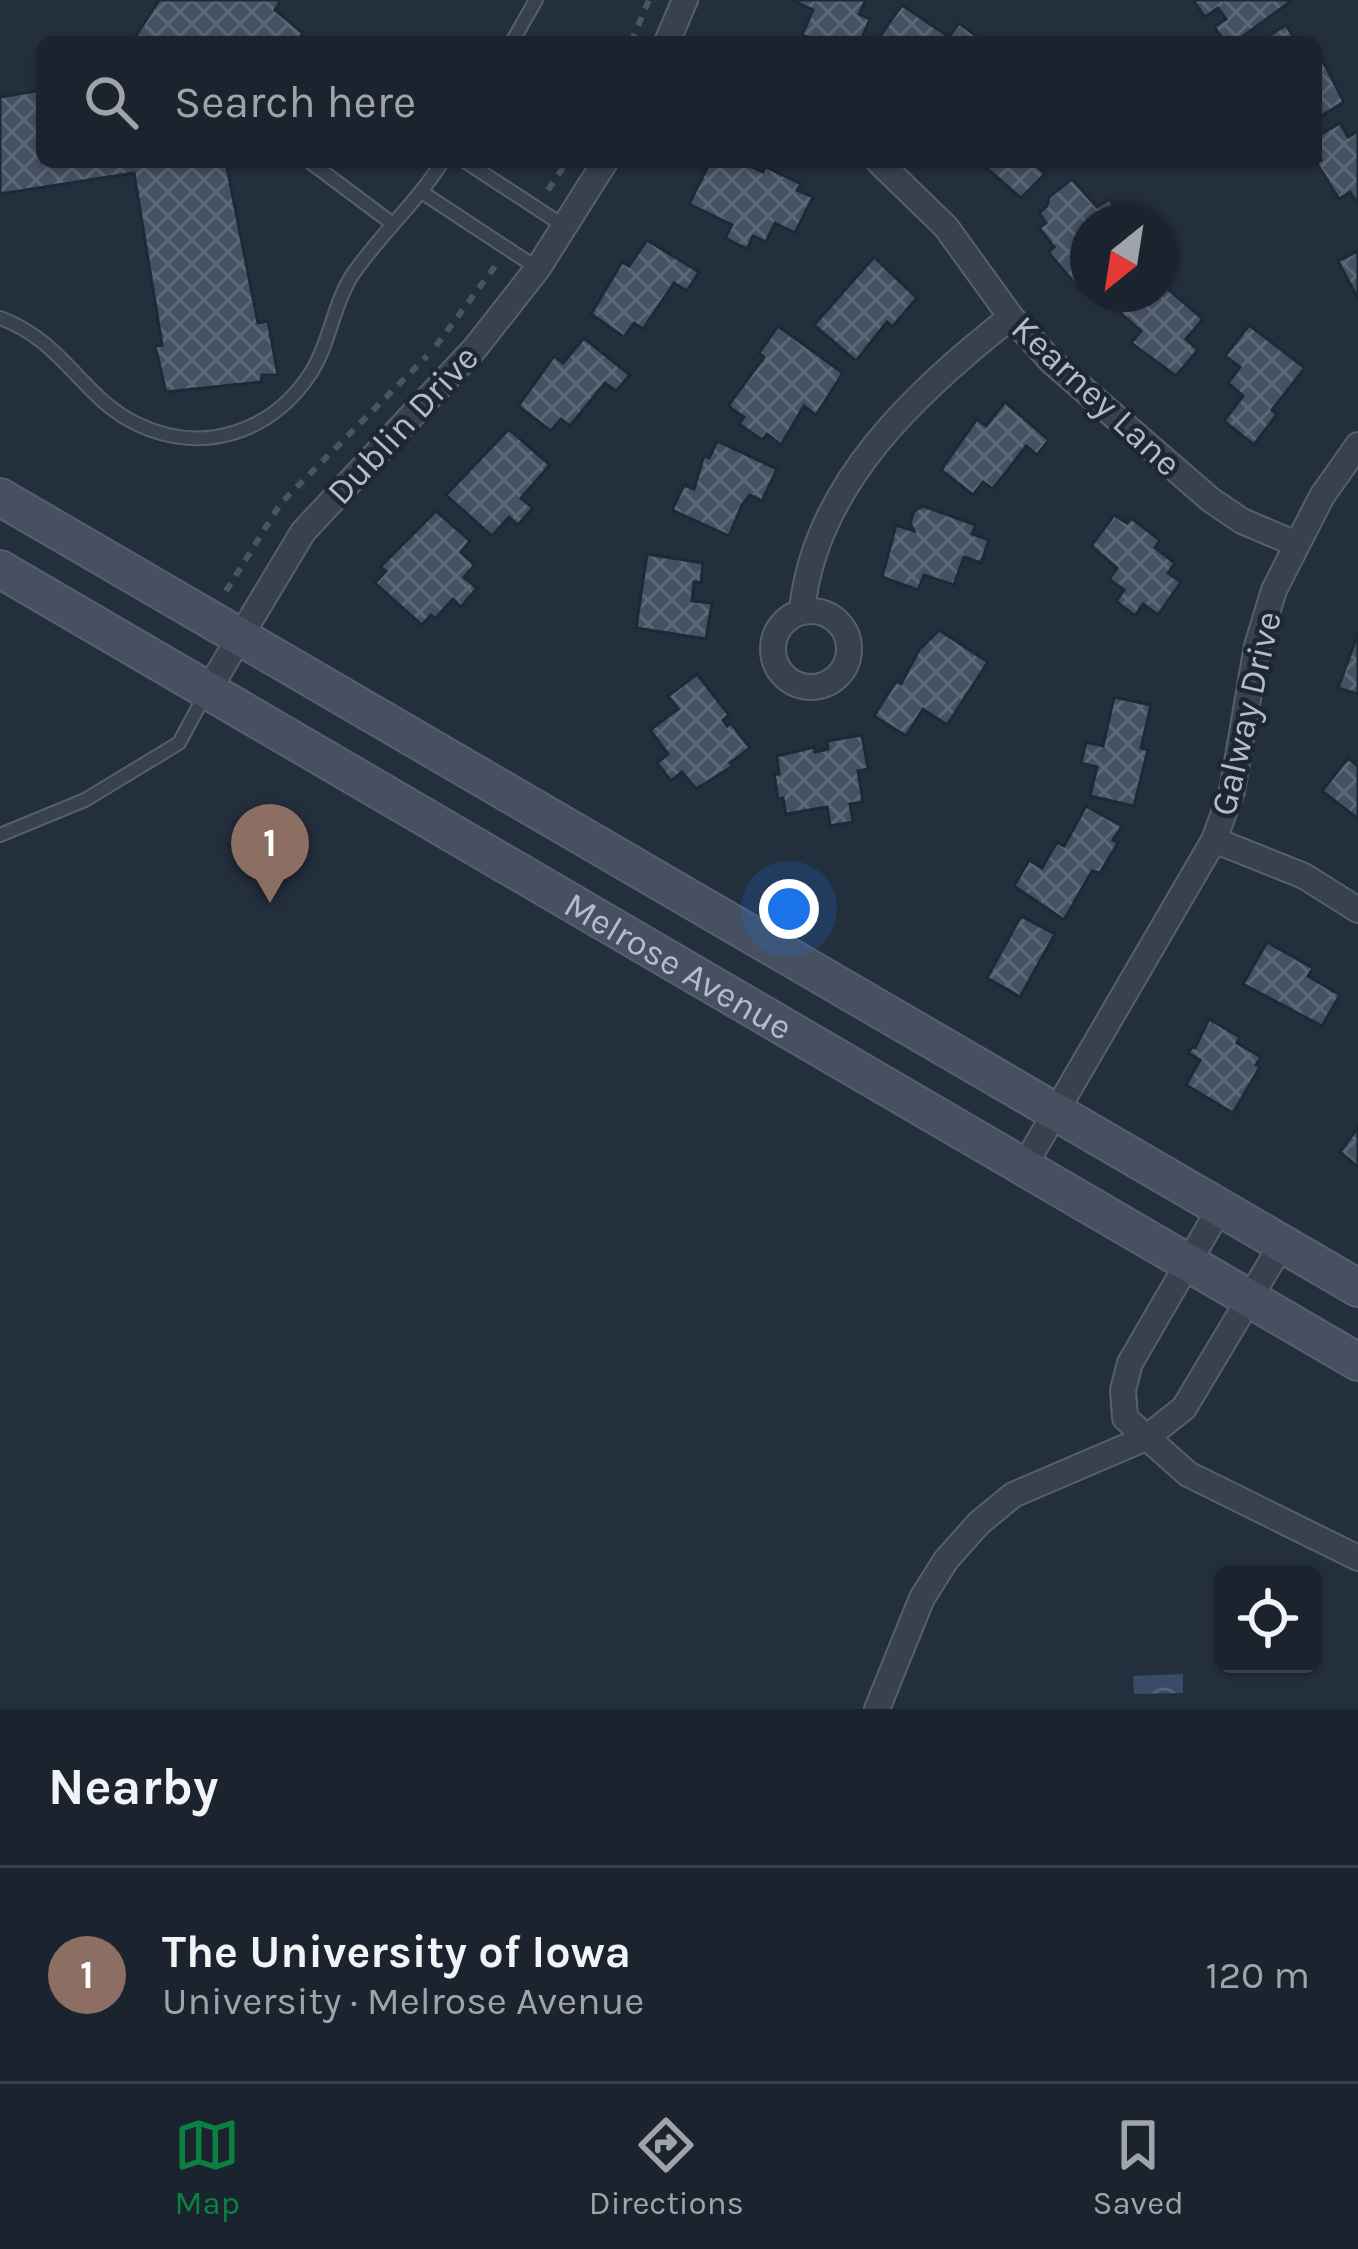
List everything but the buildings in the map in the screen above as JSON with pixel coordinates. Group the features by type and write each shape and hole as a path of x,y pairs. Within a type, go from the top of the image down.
{"main road":[{"name":"Melrose Avenue","path":"0,497 1358,1288"},
{"name":"Melrose Avenue","path":"0,569 1358,1362"}],"street":[{"path":"670,36 685,0"},
{"name":"Dublin Drive","path":"207,692 303,532 432,397 538,268 601,168"},
{"name":"Kearney Lane","path":"885,168 946,226 1011,316 1052,362 1211,500 1243,521 1294,543"},
{"path":"802,611 805,576 820,534 857,470 929,385 1011,316"},
{"name":"Galway Drive","path":"1023,1168 1214,840 1232,790 1257,646 1274,590 1294,543 1358,445"},
{"path":"1214,840 1304,876 1358,910"},
{"path":"1220,1208 1130,1363 1125,1418 1188,1474 1358,1558"},
{"path":"877,1709 922,1598 946,1560 979,1522 1013,1495 1146,1438 1184,1408 1282,1244"}],"lane":[{"path":"515,36 536,0"},
{"path":"318,168 393,224"},
{"path":"0,318 48,344 104,401 134,423 194,440 233,435 262,424 289,401 314,369 343,289 438,168"},
{"path":"475,168 565,227"},
{"path":"422,193 538,268"},
{"path":"0,835 85,800 179,743 207,692"}],"path":[{"path":"634,36 650,0"},
{"path":"536,208 563,168"},
{"path":"224,594 281,503 438,344 508,248"}],"water":[{"path":"1183,1674 1183,1693 1134,1694 1133,1676"}],"place":[{"name":"The University of Iowa","path":"270,903"}]}
